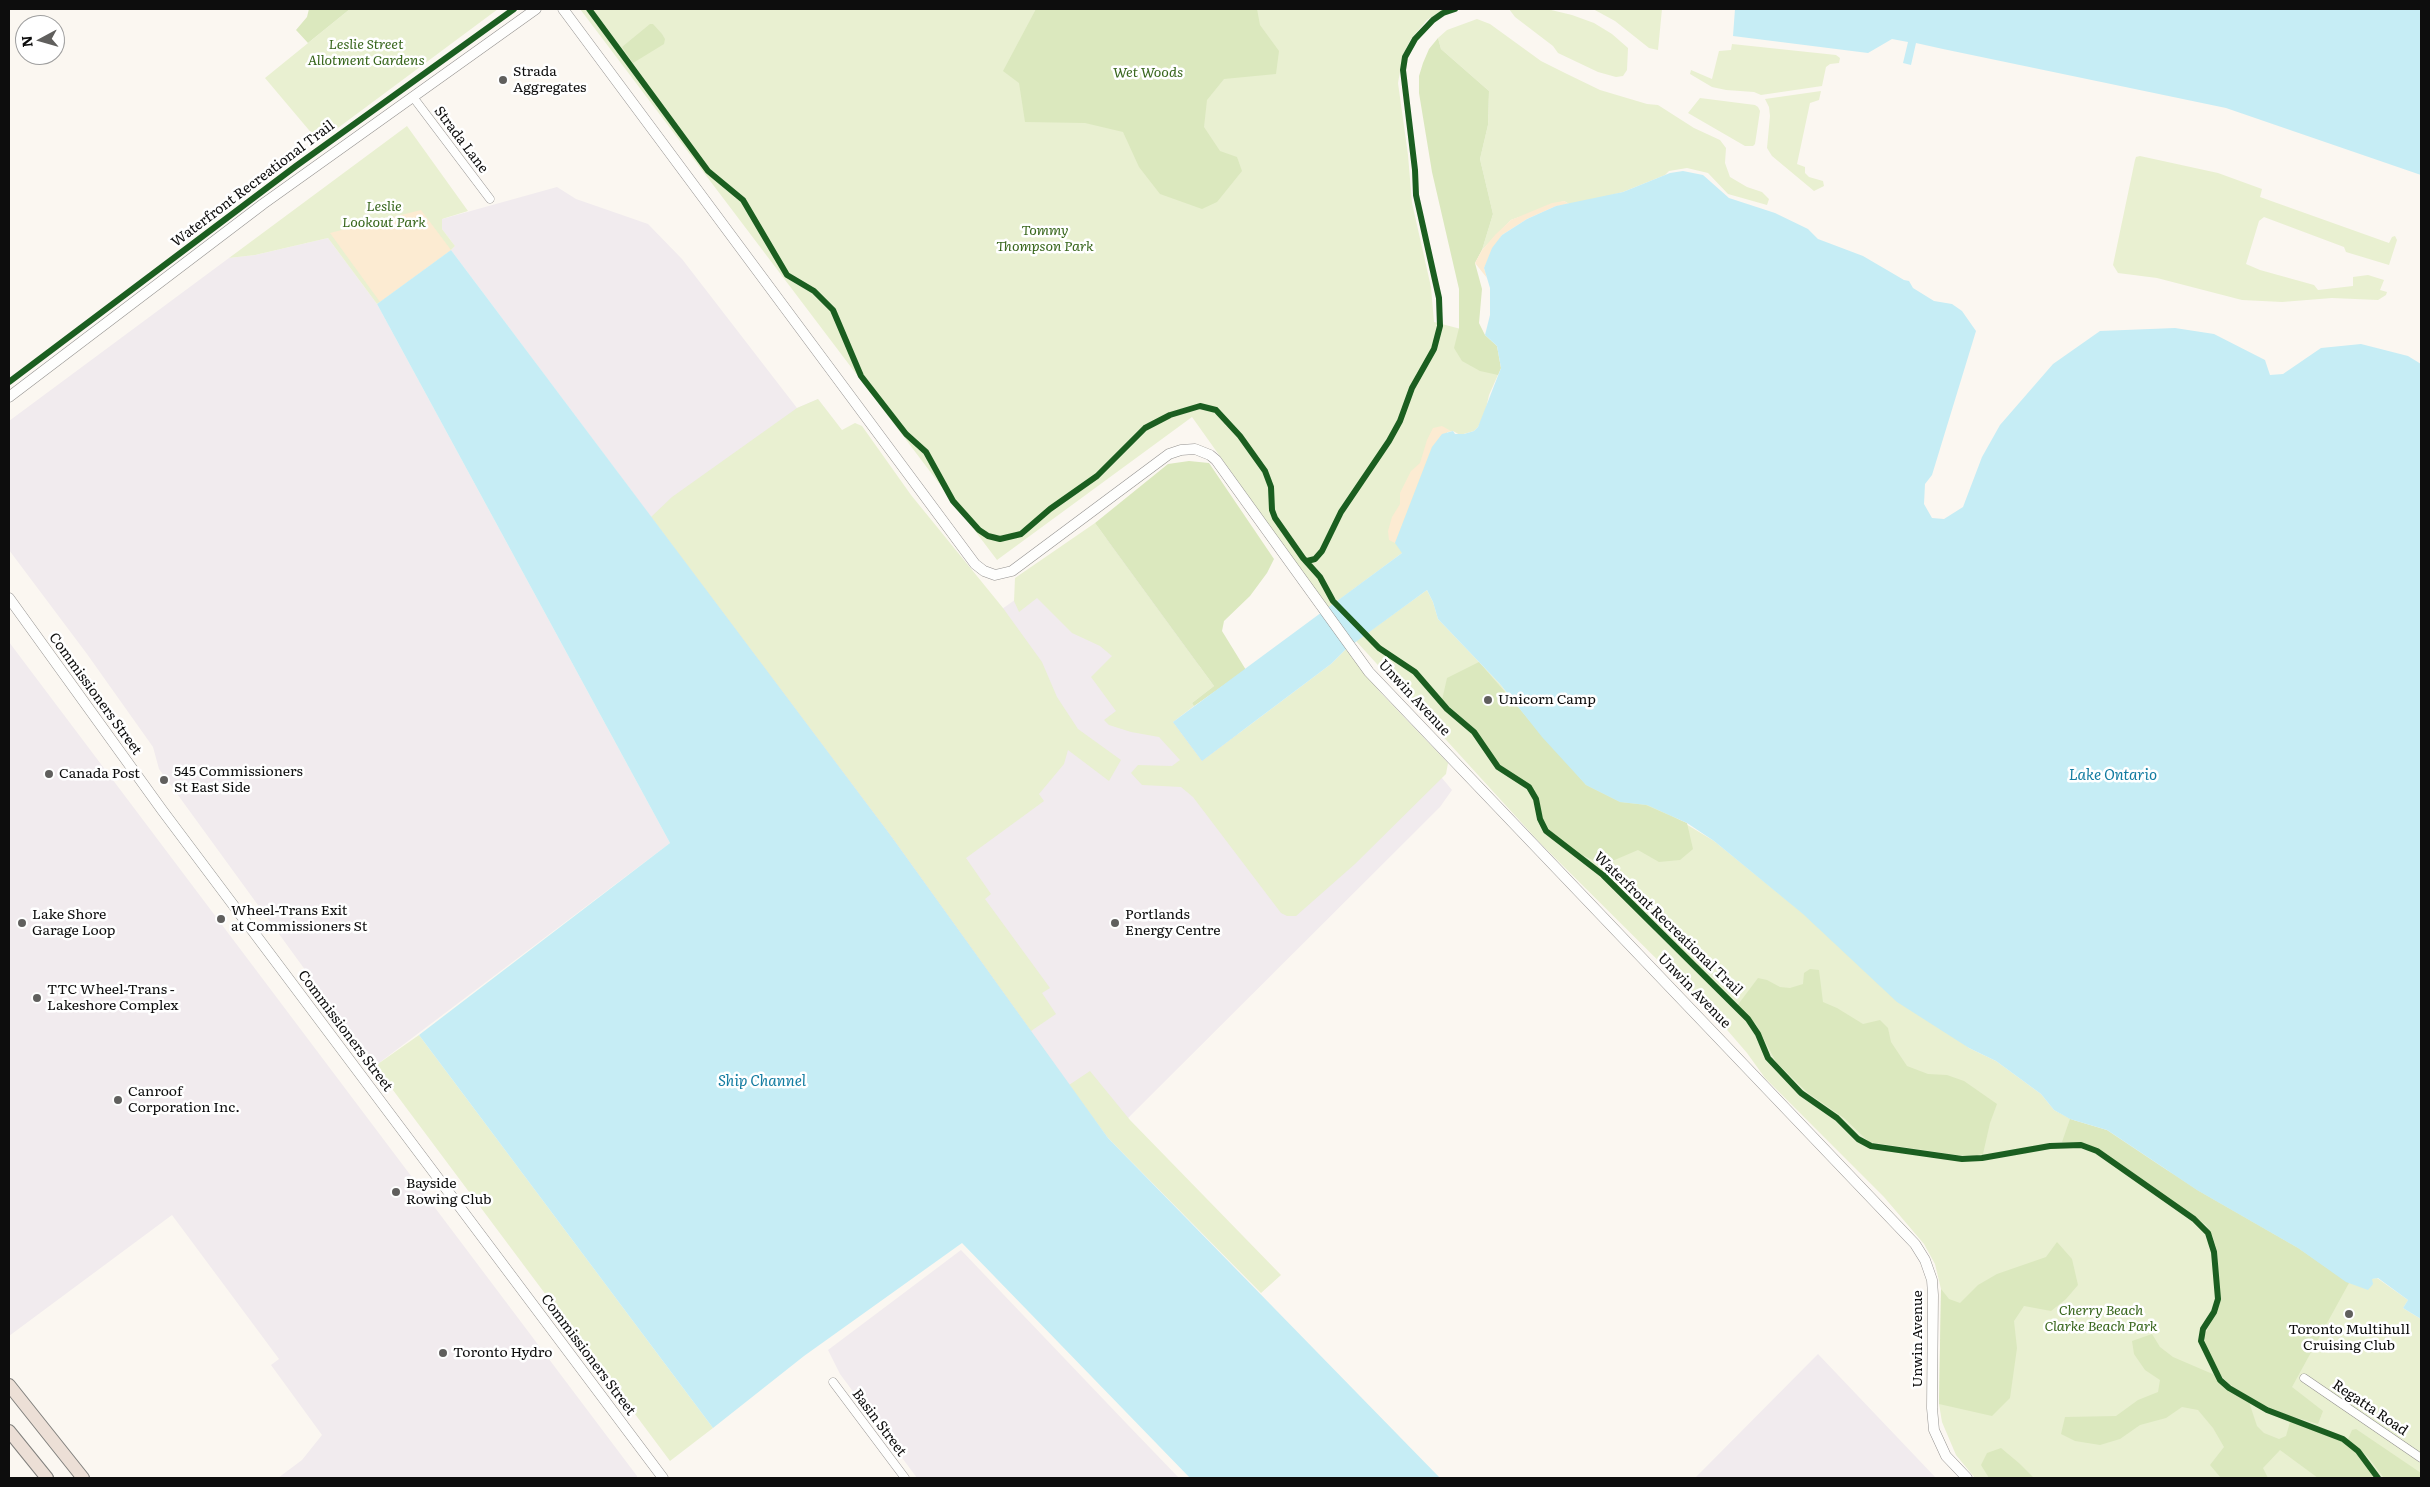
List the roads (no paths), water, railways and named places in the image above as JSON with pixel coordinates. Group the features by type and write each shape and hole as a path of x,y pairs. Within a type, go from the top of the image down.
{"highway":[{"path":"9,1386 83,1478"},
{"path":"9,1431 47,1478"}],"street":[{"path":"9,397 263,204 536,9"},
{"name":"Unwin Avenue","path":"563,9 979,568 994,575 1012,572 1169,454 1195,449 1210,455 1216,460 1369,672 1915,1244 1932,1280 1934,1295 1932,1408 1934,1430 1946,1456 1967,1478"},
{"name":"Strada Lane","path":"413,96 490,199"},
{"name":"Commissioners Street","path":"9,598 162,810 663,1478"},
{"name":"Regatta Road","path":"2304,1378 2421,1458"},
{"name":"Basin Street","path":"834,1382 905,1478"}],"water":[{"path":"1735,9 2421,9 2421,175 2226,108 1916,43 1911,65 1903,63 1908,42 1892,39 1868,53 1733,36"},
{"name":"Lake Ontario","path":"1683,171 1703,175 1729,198 1775,213 1808,229 1818,239 1863,256 1904,280 1909,281 1913,288 1934,301 1952,304 1962,311 1976,331 1932,475 1925,484 1924,504 1932,518 1944,519 1963,507 1982,457 2000,425 2053,364 2100,331 2175,328 2214,334 2265,360 2270,375 2283,374 2321,348 2361,344 2408,356 2421,364 2421,1319 2403,1308 2408,1300 2378,1278 2372,1279 2373,1284 2368,1290 2346,1282 2298,1248 2197,1190 2107,1130 2070,1119 2054,1110 2041,1094 1996,1061 1969,1048 1897,1002 1803,914 1714,841 1687,823 1647,805 1620,802 1586,785 1542,737 1500,684 1438,619 1427,590 1346,649 1331,664 1202,761 1173,722 1402,553 1395,543 1432,447 1442,434 1453,431 1455,434 1464,434 1474,431 1478,427 1501,368 1497,346 1485,335 1490,315 1490,288 1484,268 1492,248 1502,235 1527,219 1556,206 1623,192 1670,173"},
{"name":"Ship Channel","path":"451,250 891,836 1108,1138 1440,1478 1190,1478 962,1243 804,1356 713,1428 419,1035 670,843 377,304"}],"place":[{"name":"Strada Aggregates","path":"503,80"},
{"name":"Unicorn Camp","path":"1488,700"},
{"name":"Canada Post","path":"49,774"},
{"name":"545 Commissioners St East Side","path":"164,780"},
{"name":"Wheel-Trans Exit at Commissioners St","path":"221,919"},
{"name":"Lake Shore Garage Loop","path":"22,923"},
{"name":"Portlands Energy Centre","path":"1115,923"},
{"name":"TTC Wheel-Trans - Lakeshore Complex","path":"37,998"},
{"name":"Canroof Corporation Inc.","path":"118,1100"},
{"name":"Bayside Rowing Club","path":"396,1192"},
{"name":"Toronto Multihull Cruising Club","path":"2349,1314"},
{"name":"Toronto Hydro","path":"443,1353"}],"park label":[{"name":"Leslie Street Allotment Gardens","path":"366,54"},
{"name":"Wet Woods","path":"1148,73"},
{"name":"Leslie Lookout Park","path":"384,216"},
{"name":"Tommy Thompson Park","path":"1045,240"},
{"name":"Cherry Beach Clarke Beach Park","path":"2101,1319"}]}
